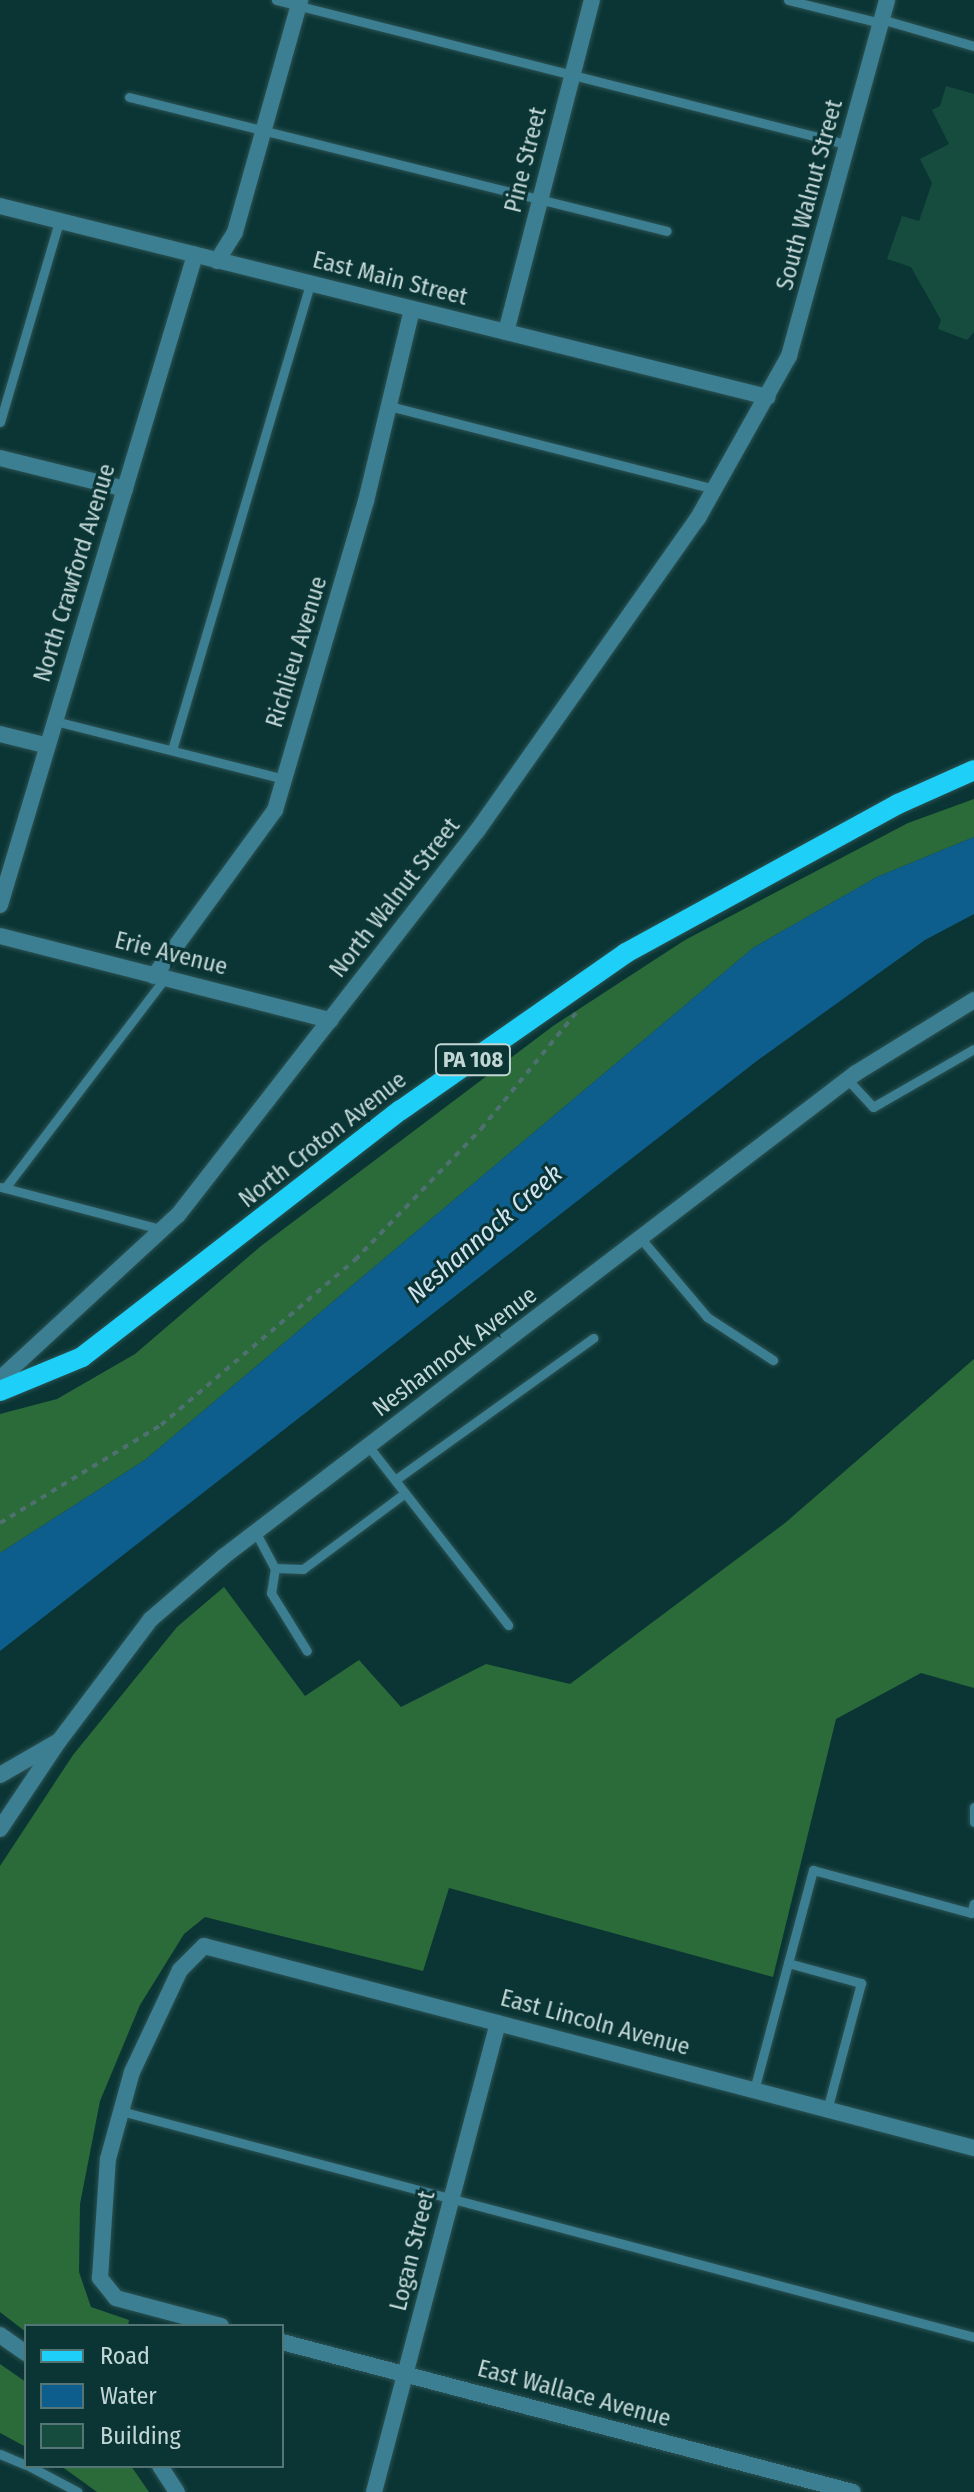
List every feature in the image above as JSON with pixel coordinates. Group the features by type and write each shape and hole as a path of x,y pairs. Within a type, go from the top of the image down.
{"main road":[{"name":"North Croton Avenue","path":"0,1391 82,1357 401,1110 626,953 898,804 974,770"}],"street":[{"name":"Pine Street","path":"506,332 592,0"},
{"name":"South Walnut Street","path":"768,397 801,323 887,0"},
{"path":"217,261 235,232 299,3"},
{"name":"East Main Street","path":"0,206 768,397"},
{"name":"North Crawford Avenue","path":"0,905 195,255"},
{"name":"Richlieu Avenue","path":"160,977 265,830 284,779 389,406 412,309"},
{"name":"North Walnut Street","path":"0,1379 164,1230 330,1020 494,807 715,489 768,397"},
{"path":"0,458 125,489"},
{"path":"0,734 48,746"},
{"name":"Erie Avenue","path":"0,936 330,1020"},
{"name":"Neshannock Avenue","path":"0,1775 59,1741 151,1619 256,1533 848,1080 974,1000"},
{"path":"0,1829 59,1741"},
{"name":"East Lincoln Avenue","path":"121,2111 154,2020 180,1970 204,1946 974,2148"},
{"name":"Logan Street","path":"374,2492 498,2023"},
{"path":"121,2111 102,2217 105,2291 214,2324"},
{"path":"0,2335 24,2352"},
{"name":"East Wallace Avenue","path":"284,2343 853,2492"},
{"path":"161,2468 177,2492"}],"lane":[{"path":"276,0 299,3 572,76 849,145"},
{"path":"788,0 974,46"},
{"path":"129,97 667,231"},
{"path":"0,422 59,221"},
{"path":"172,750 310,284"},
{"path":"389,406 715,489"},
{"path":"55,721 284,779"},
{"name":"Richlieu Avenue","path":"3,1187 160,977"},
{"path":"848,1080 873,1107 974,1049"},
{"path":"3,1187 164,1230"},
{"path":"642,1240 707,1317 773,1360"},
{"path":"395,1480 593,1338"},
{"path":"369,1447 508,1625"},
{"path":"275,1568 303,1569 405,1493"},
{"path":"256,1533 275,1568 271,1593 307,1651"},
{"path":"974,1807 974,1822"},
{"path":"754,2090 813,1870 971,1913 974,1903"},
{"path":"788,1963 861,1983 827,2110"},
{"path":"121,2111 450,2202 974,2337"},
{"path":"0,2454 24,2463"},
{"path":"34,2468 78,2492"}],"path":[{"path":"0,1523 161,1425 355,1260 481,1129 584,1004"}],"green space":[{"path":"974,799 974,837 877,877 753,948 145,1460 0,1553 0,1414 57,1399 135,1354 261,1246 553,1026 685,940 908,823"},
{"path":"974,1359 974,1688 921,1673 836,1719 773,1977 449,1888 423,1971 205,1917 184,1934 140,2005 100,2101 80,2204 79,2272 91,2307 129,2320 128,2324 24,2324 24,2330 0,2312 0,1866 73,1755 177,1627 224,1587 305,1696 359,1660 401,1707 486,1664 570,1684 785,1523"},
{"path":"0,2364 24,2381 24,2446 0,2433"},
{"path":"64,2468 132,2468 149,2492 97,2492"}],"water":[{"name":"Neshannock Creek","path":"974,837 974,914 925,940 758,1060 0,1651 0,1553 145,1460 753,948 877,877"}],"building":[{"path":"946,86 974,94 974,332 967,340 938,329 941,320 911,267 887,259 902,216 919,221 932,183 920,159 949,144 932,110 940,106"}]}
